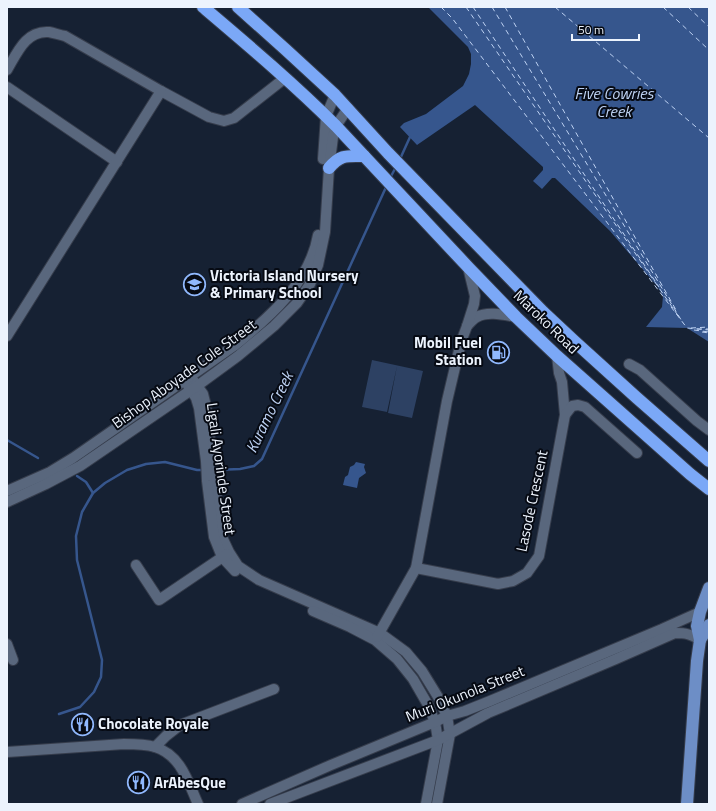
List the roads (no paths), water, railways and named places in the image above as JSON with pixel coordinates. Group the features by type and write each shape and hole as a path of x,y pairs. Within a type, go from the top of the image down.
{"highway":[{"name":"Maroko Road","path":"203,7 285,78 326,116 516,317 557,356 690,474 709,489"},
{"name":"Maroko Road","path":"238,7 285,48 335,95 425,192 574,341 709,461"},
{"path":"329,168 335,161 343,157 364,156"},
{"path":"690,474 709,499"}],"main road":[{"path":"687,804 697,661 700,640 697,626 700,612 709,588"},
{"path":"700,640 709,625"}],"street":[{"path":"7,70 25,41 34,34 48,32 65,36 209,117 224,121 234,118 285,78"},
{"path":"7,87 117,162"},
{"path":"7,336 161,91"},
{"name":"Bishop Aboyade Cole Street","path":"7,491 50,472 73,458 234,346 274,311 295,286 314,253 319,231 326,116 335,95"},
{"name":"Bishop Aboyade Cole Street","path":"7,502 80,466 194,388 238,356 274,326 297,303 310,284 318,265 325,232 329,168 333,137 336,126 348,108"},
{"path":"378,636 416,568 448,401 461,342 468,326 474,304 475,296 468,267"},
{"path":"468,326 478,316 502,314 516,317"},
{"name":"Lasode Crescent","path":"416,568 498,584 513,581 527,574 539,556 565,415 562,382 559,373 557,356"},
{"path":"629,364 640,370 709,430"},
{"name":"Ligali Ayorinde Street","path":"187,379 194,388 210,461 214,536 233,569 254,584 350,627 378,636 406,652 422,671 438,697 447,716 450,734 437,804"},
{"path":"565,415 572,406 578,405 585,407 637,453"},
{"path":"136,565 159,600 226,555"},
{"name":"Muri Okunola Street","path":"242,804 447,716 466,711 700,612"},
{"name":"Muri Okunola Street","path":"270,804 438,740 488,713 675,633 691,634 700,640"},
{"name":"Ligali Ayorinde Street","path":"378,636 413,679 428,705 435,722 438,740 426,804"},
{"path":"7,644 13,660"},
{"path":"156,747 166,736 180,725 274,688"},
{"path":"7,752 124,744 156,747 169,754 180,766 198,804"}],"water":[{"name":"Five Cowries Creek","path":"428,7 709,7 709,342 687,328 646,327 662,307 663,296 657,286 610,231 555,178 552,178 542,189 533,181 543,170 543,167 475,105 417,145 400,127 404,123 426,114 463,86 469,74 471,54 468,47"},
{"path":"356,462 365,464 364,467 366,473 359,478 357,488 343,485 350,467"}],"waterway":[{"name":"Kuramo Creek","path":"400,159 410,137"},
{"name":"Kuramo Creek","path":"390,178 396,167"},
{"name":"Kuramo Creek","path":"216,470 240,469 254,466 262,459 387,185"},
{"path":"7,440 38,458"},
{"name":"Kuramo Creek","path":"59,714 80,707 94,692 101,677 102,660 77,560 76,536 82,512 93,493 105,483 127,470 146,464 165,462 197,470 205,470"},
{"path":"77,476 86,482 93,493"}],"place":[{"name":"Victoria Island Nursery & Primary School","path":"195,285"},
{"name":"Mobil Fuel Station","path":"498,352"},
{"name":"Chocolate Royale","path":"82,724"},
{"name":"ArAbesQue","path":"139,783"}]}
